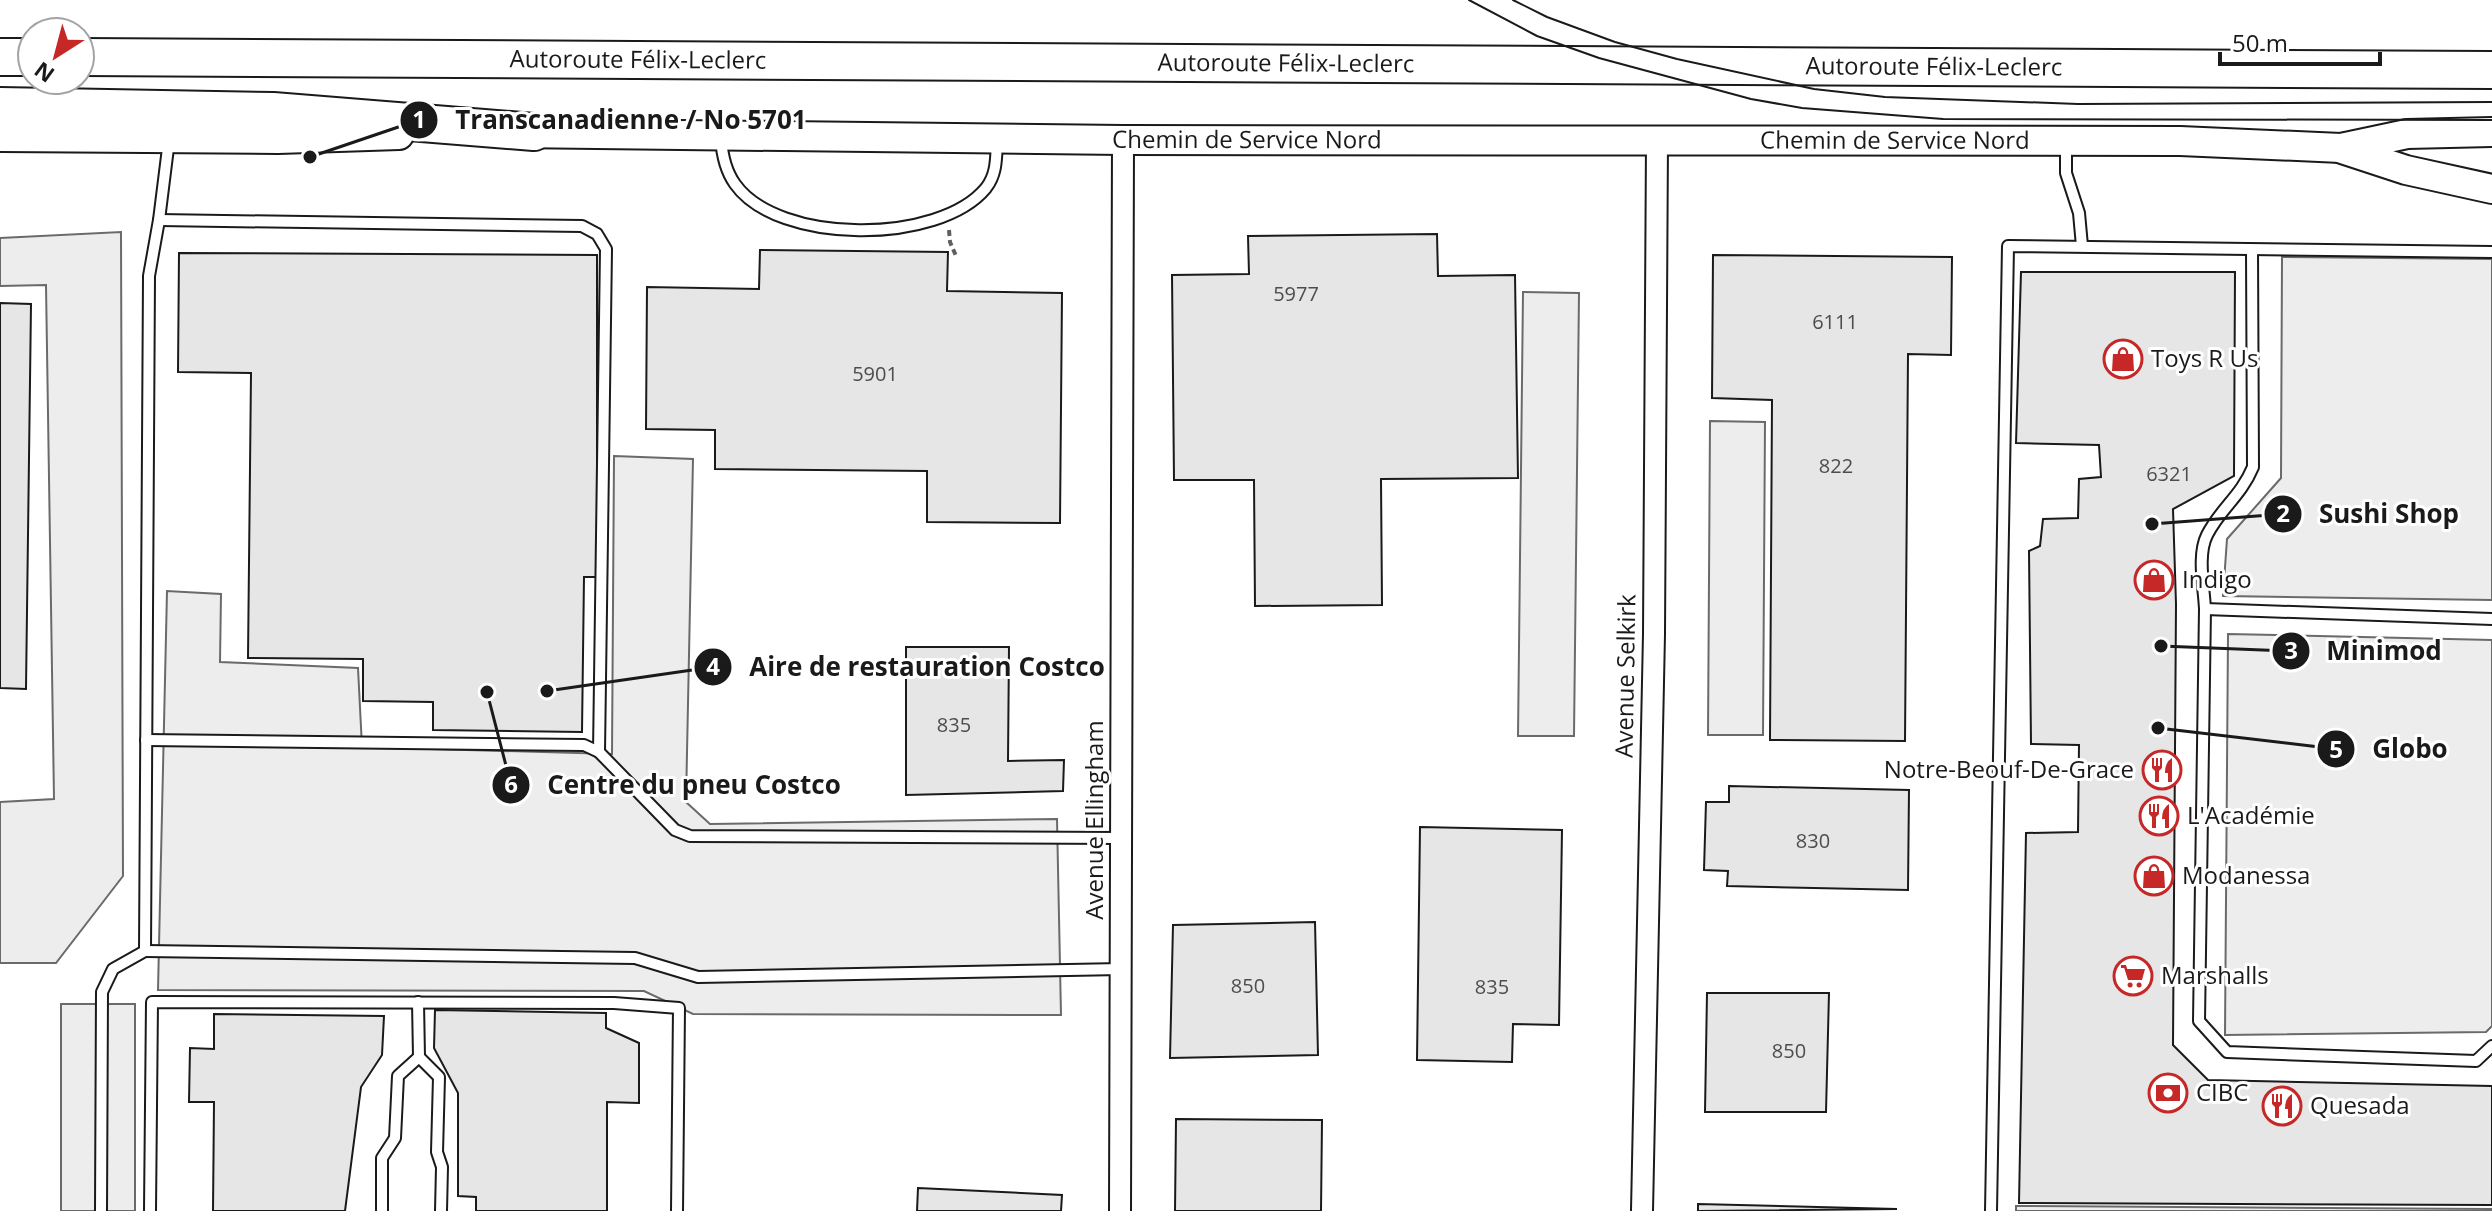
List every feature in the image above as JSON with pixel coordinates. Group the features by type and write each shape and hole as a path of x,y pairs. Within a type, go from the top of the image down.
{"highway":[{"name":"Autoroute Félix-Leclerc","path":"96,57 2492,70"},
{"path":"0,106 273,111 534,132"}],"main road":[{"name":"Chemin de Service Nord","path":"0,137 278,139 534,132 1123,140 2180,141 2341,148 2407,134 2492,132"},
{"path":"2341,148 2406,170 2492,189"}],"street":[{"name":"Avenue Ellingham","path":"1120,1211 1123,140"},
{"name":"Avenue Selkirk","path":"1642,1211 1653,650 1657,142"}],"lane":[{"path":"721,136 724,162 735,185 764,208 821,227 868,231 934,220 971,201 985,189 995,170 997,138"},
{"path":"145,951 149,276 169,138"},
{"path":"2066,142 2066,173 2079,213 2082,246"},
{"path":"159,220 582,226 597,234 606,249 599,752"},
{"path":"1991,1211 2008,246 2492,252"},
{"path":"2252,250 2253,467 2238,496 2206,536 2203,550 2205,609 2199,1021 2227,1052 2476,1061 2492,1046"},
{"path":"2205,609 2492,619"},
{"path":"146,740 584,745 599,752 675,830 690,836 1121,838"},
{"path":"101,1211 102,992 113,969 145,951 635,958 698,977 1121,969"},
{"path":"150,1211 152,1002 614,1003 679,1008 677,1211"},
{"path":"418,1002 419,1057 439,1077 437,1152 442,1167 441,1211"},
{"path":"382,1211 382,1158 395,1138 398,1076 419,1057"}],"path":[{"path":"949,226 950,242 956,256"}],"shaded area":[{"path":"121,232 123,876 56,963 0,963 0,802 54,799 46,285 0,286 0,238"},
{"path":"2282,257 2492,259 2492,600 2223,596 2227,539 2281,478"},
{"path":"1523,292 1579,293 1574,736 1518,736"},
{"path":"1710,421 1765,422 1763,735 1708,735"},
{"path":"614,456 693,459 686,802 710,824 1057,819 1061,1015 693,1014 644,991 158,990 167,591 221,594 220,662 358,668 362,747 612,754"},
{"path":"2228,634 2492,640 2492,1026 2486,1032 2225,1035"},
{"path":"61,1004 135,1004 135,1211 61,1211"},
{"path":"2016,1206 2492,1209 2492,1211 2016,1211"}],"building":[{"path":"1437,234 1438,276 1515,275 1518,478 1381,479 1382,605 1255,606 1254,480 1174,480 1172,275 1249,274 1248,236"},
{"path":"760,250 948,252 947,291 1062,293 1060,523 927,522 927,471 715,469 715,430 646,429 647,287 759,289"},
{"path":"179,253 597,255 597,577 584,577 582,732 433,730 433,702 363,701 363,659 248,658 251,373 178,372"},
{"path":"1713,255 1952,257 1951,355 1908,354 1905,741 1770,740 1772,400 1712,398"},
{"path":"2021,272 2235,272 2234,476 2173,509 2176,604 2173,1045 2208,1080 2492,1086 2492,1205 2019,1203 2026,833 2078,832 2079,745 2031,744 2029,551 2040,546 2043,519 2078,518 2079,479 2101,477 2099,445 2016,443"},
{"path":"0,303 31,304 26,689 0,688"},
{"path":"906,647 1009,647 1008,761 1064,760 1063,791 906,795"},
{"path":"1729,786 1909,790 1908,890 1727,886 1728,871 1704,870 1706,802 1729,802"},
{"path":"1420,827 1562,830 1559,1025 1513,1024 1512,1062 1417,1060"},
{"path":"1315,922 1318,1055 1170,1058 1173,925"},
{"path":"1707,993 1829,993 1826,1112 1705,1112"},
{"path":"435,1010 606,1013 606,1028 639,1043 639,1103 607,1102 607,1211 476,1211 476,1197 458,1196 458,1093 434,1048"},
{"path":"214,1014 384,1016 382,1055 361,1087 345,1211 213,1211 214,1102 189,1102 190,1048 214,1049"},
{"path":"1176,1119 1322,1120 1321,1211 1175,1211"},
{"path":"918,1188 1062,1195 1061,1211 917,1211"},
{"path":"1698,1204 1897,1209 1698,1211"}],"tram line":[{"path":"1469,0 1537,36 1599,58 1751,99 1802,108 1943,119 2492,120"},
{"path":"1513,0 1547,17 1615,42 1677,59 1814,89 1885,97 2078,104 2492,102"}],"place":[{"name":"Transcanadienne / No 5701","path":"310,157"},
{"name":"Toys R Us","path":"2123,359"},
{"name":"Sushi Shop","path":"2152,524"},
{"name":"Indigo","path":"2154,580"},
{"name":"Minimod","path":"2161,646"},
{"name":"Aire de restauration Costco","path":"547,691"},
{"name":"Centre du pneu Costco","path":"487,692"},
{"name":"Globo","path":"2158,728"},
{"name":"Notre-Beouf-De-Grace","path":"2162,770"},
{"name":"L'Académie","path":"2159,816"},
{"name":"Modanessa","path":"2154,876"},
{"name":"Marshalls","path":"2133,976"},
{"name":"CIBC","path":"2168,1093"},
{"name":"Quesada","path":"2282,1106"}]}
